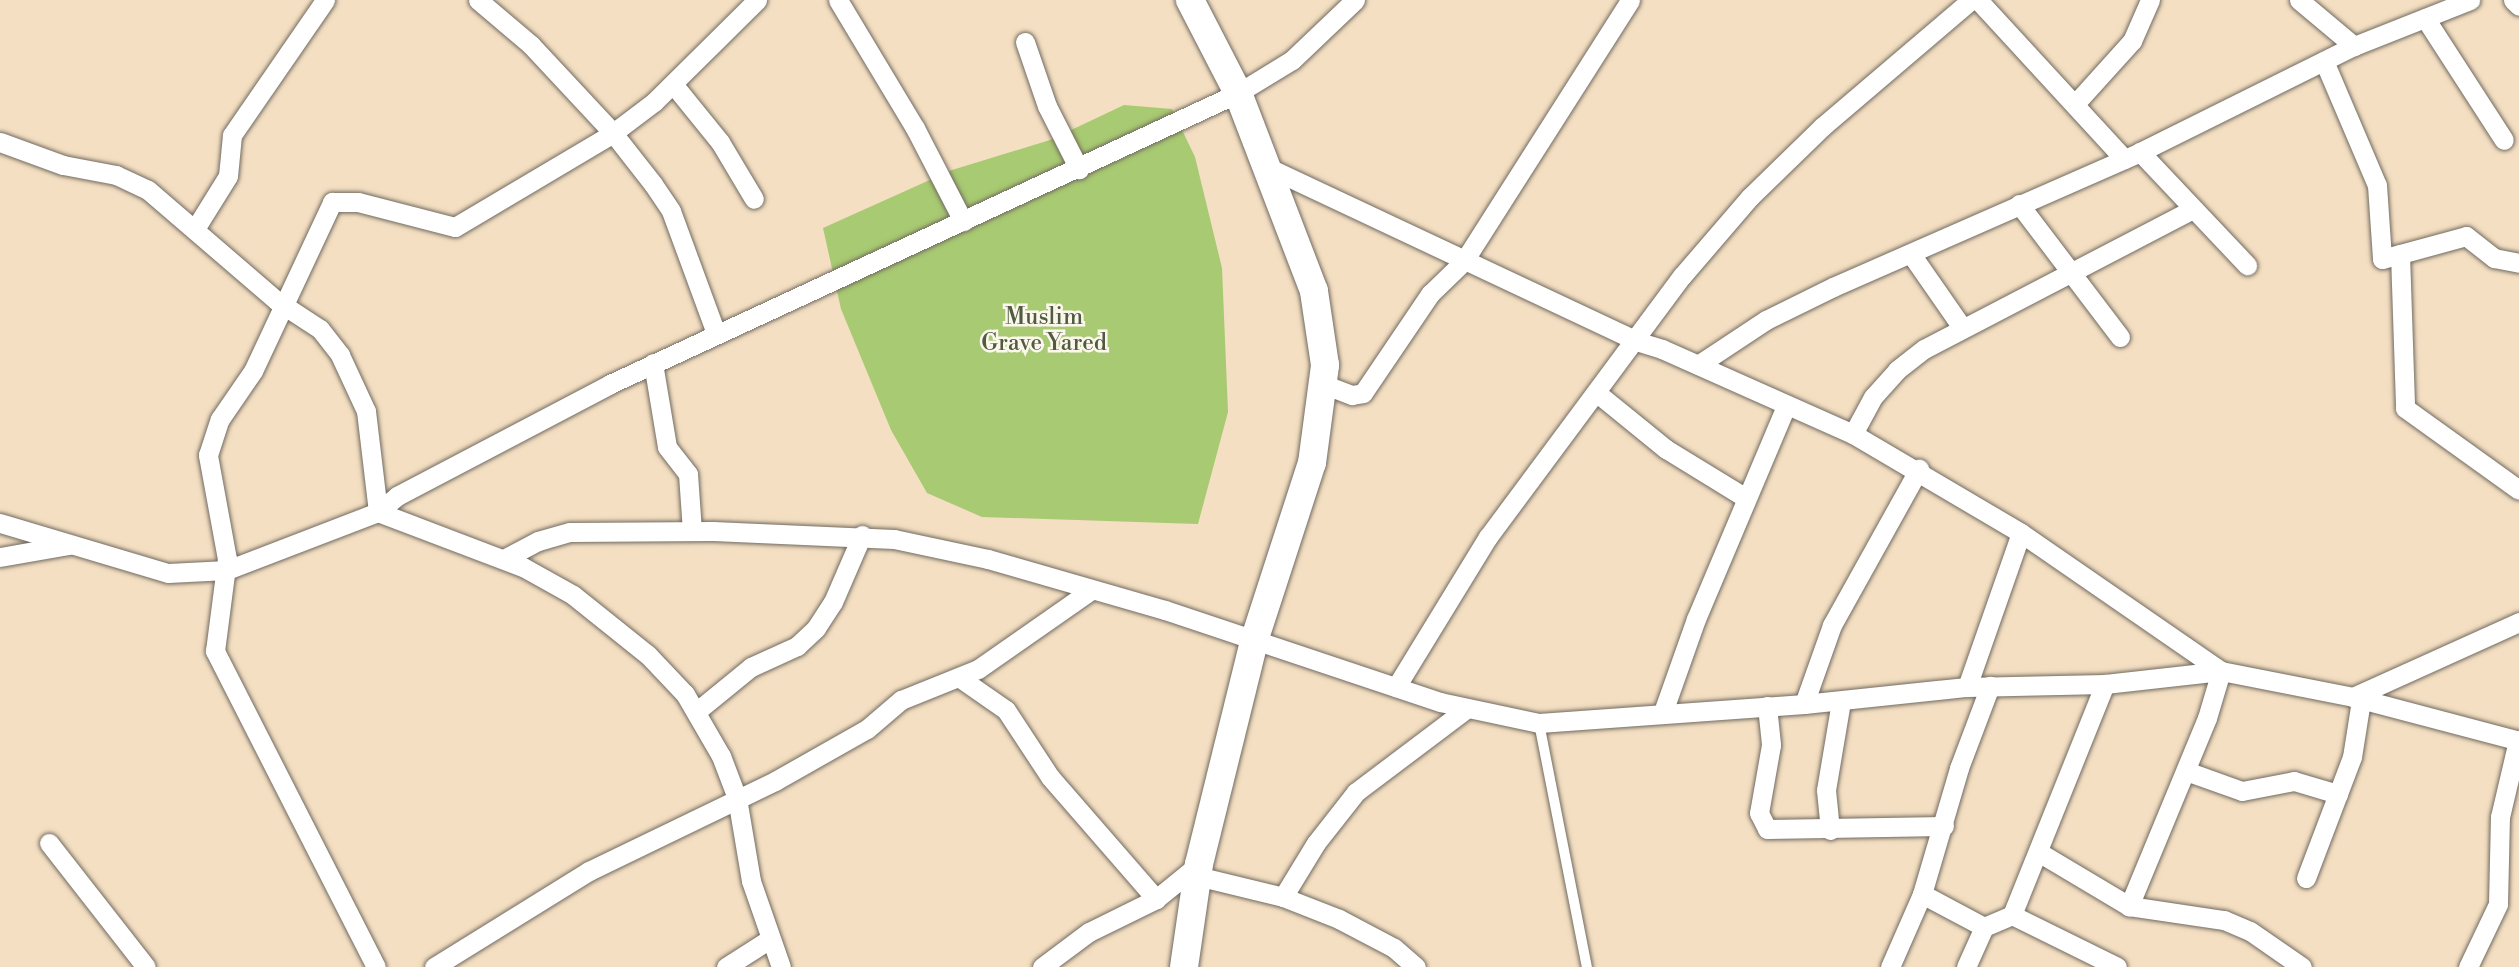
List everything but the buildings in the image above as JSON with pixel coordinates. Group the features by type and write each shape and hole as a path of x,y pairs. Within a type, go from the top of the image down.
{"main road":[{"path":"1184,967 1198,870 1255,638 1312,463 1325,365 1314,291 1238,93 1197,3"}],"street":[{"path":"195,229 228,176 232,135 325,0"},
{"path":"478,0 531,45 613,133 671,211 716,333"},
{"path":"376,967 215,651 227,570 208,455 220,419 253,371 286,306 325,211 337,199 455,227 613,133 673,84 757,0"},
{"path":"838,0 915,128 963,221"},
{"path":"0,523 77,543 141,568 168,573 227,570 378,512 397,496 653,363 1079,169 1238,93 1292,60 1356,0"},
{"path":"1323,384 1352,396 1363,393 1430,295 1464,261 1630,0"},
{"path":"1396,687 1488,537 1682,276 1750,197 1823,126 1970,0"},
{"path":"1978,0 2075,104 2193,209 2247,265"},
{"path":"2075,104 2132,41 2150,0"},
{"path":"1698,365 1766,320 2019,204 2132,156 2354,46 2470,0"},
{"path":"2513,0 2519,6"},
{"path":"2303,1 2354,46"},
{"path":"2425,18 2504,139"},
{"path":"1025,42 1044,97 1079,169"},
{"path":"2323,61 2377,185 2382,259 2466,236 2494,258 2519,263"},
{"path":"673,84 720,142 754,199"},
{"path":"0,142 44,159 130,180 195,229 286,306 320,330 340,355 366,411 378,512"},
{"path":"1267,167 1636,341 1698,365 1853,434 1919,469 2021,533 2221,671"},
{"path":"2019,204 2068,272 2120,337"},
{"path":"1853,434 1873,397 1896,370 1961,326 2193,209"},
{"path":"1911,254 1961,326"},
{"path":"2400,254 2405,408 2519,490"},
{"path":"653,363 667,447 688,474 692,531"},
{"path":"1597,393 1666,449 1746,498"},
{"path":"1663,712 1746,498 1786,406"},
{"path":"1804,704 1832,625 1919,469"},
{"path":"378,512 504,559 573,595 648,654 697,711 712,736 737,798 751,881 781,967"},
{"path":"504,559 538,541 570,532 692,531 862,535 942,548 1255,638 1466,709 1539,723 1841,701 1967,687 2105,684 2221,671 2357,699 2519,741 2500,817 2498,904 2468,967"},
{"path":"1967,687 2021,533"},
{"path":"697,711 751,667 797,646 816,628 833,602 862,535"},
{"path":"0,557 77,543"},
{"path":"434,967 589,871 737,798 867,729 901,700 960,678 1090,591"},
{"path":"2357,699 2519,622"},
{"path":"2129,906 2186,771 2221,671"},
{"path":"960,678 1006,710 1050,777 1156,899"},
{"path":"1966,967 1984,927 2012,915 2040,853 2105,684"},
{"path":"1890,967 1922,894 1959,768 1990,686"},
{"path":"2306,878 2359,733 2357,699"},
{"path":"1830,830 1826,790 1841,701"},
{"path":"1767,706 1771,746 1760,822 1777,832 1944,826"},
{"path":"1283,897 1316,843 1356,792 1466,709"},
{"path":"2186,771 2242,791 2294,781 2338,794"},
{"path":"49,843 146,967"},
{"path":"2040,853 2129,906 2224,920 2259,936 2302,967"},
{"path":"1042,967 1089,932 1156,899 1198,870 1283,897 1350,925 1394,948 1416,967"},
{"path":"1922,894 1984,927"},
{"path":"2012,915 2117,967"},
{"path":"726,967 770,939"}],"lane":[{"path":"1539,723 1587,967"}],"green space":[{"name":"Muslim Grave Yared","path":"1124,105 1172,109 1195,157 1222,268 1228,412 1198,524 982,517 927,493 891,430 841,309 823,228 952,170 1050,140"}]}
